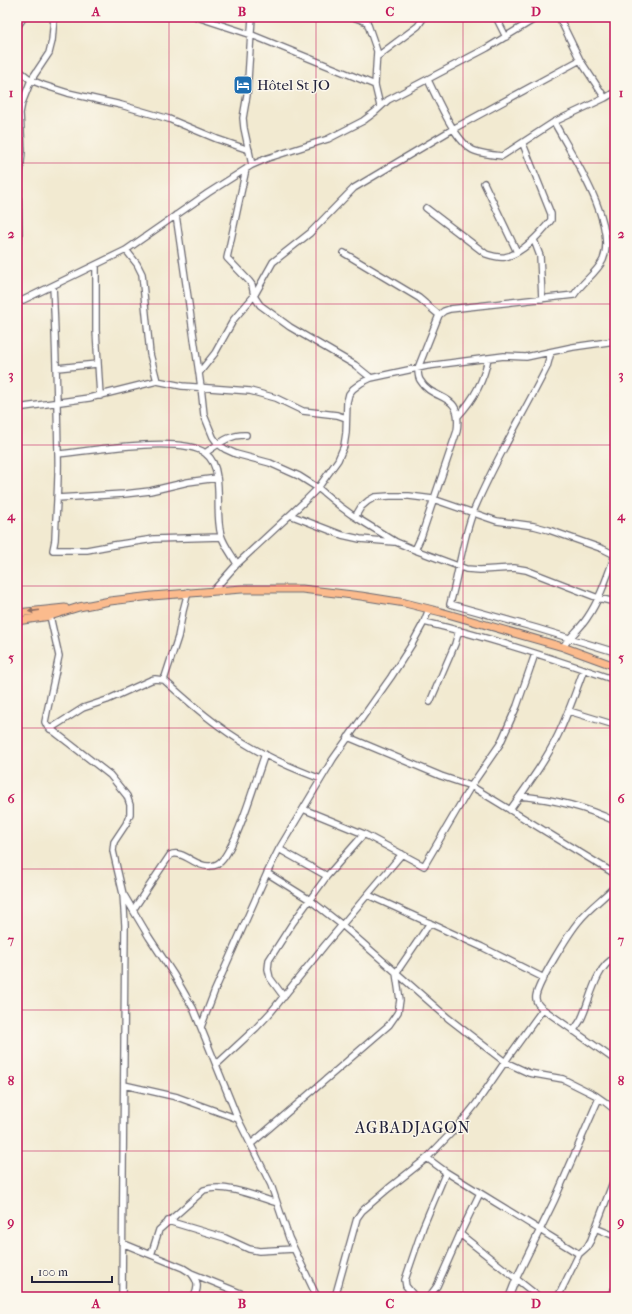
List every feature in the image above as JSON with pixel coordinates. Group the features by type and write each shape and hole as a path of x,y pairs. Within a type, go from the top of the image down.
{"main road":[{"path":"17,613 79,607 110,601 188,592 280,588 302,589 405,603 563,647 615,666"},
{"path":"17,621 50,616 79,607"}],"street":[{"path":"17,27 24,17"},
{"path":"17,244 19,236 18,194 22,151 20,113 22,103 31,80 49,53 52,41 54,17"},
{"path":"197,17 252,35 375,86"},
{"path":"252,17 247,96 243,118 252,165"},
{"path":"353,17 367,19 376,45 378,56 375,86 380,106"},
{"path":"378,56 418,26 424,17"},
{"path":"496,17 506,37"},
{"path":"17,304 126,250 208,193 252,165 268,158 328,139 363,121 380,106 397,95 428,80 506,37 538,17"},
{"path":"560,17 580,60 605,98"},
{"path":"199,373 215,353 234,319 254,296 273,262 310,233 354,188 453,129 580,60"},
{"path":"17,69 31,80 68,93 121,105 169,119 217,139 249,150"},
{"path":"428,80 453,129 460,138 474,150 502,156 523,144 554,122 615,92"},
{"path":"415,550 421,537 457,431 458,416 456,409 452,403 423,384 420,380 418,368 439,315 450,309 574,295 578,288 592,276 597,269 606,250 604,226 593,194 554,122"},
{"path":"426,208 486,254 503,257 517,252 534,240 550,222 552,217 523,144"},
{"path":"246,169 227,258 249,280 252,285 254,296 260,305 290,327 356,365 371,378"},
{"path":"484,183 517,252"},
{"path":"176,215 204,415 218,444 230,452 261,460 289,470 318,488 355,517 396,542 415,550 473,570 514,568 526,570 598,598 615,602"},
{"path":"534,240 540,256 542,299"},
{"path":"126,250 137,264 142,274 150,354 157,382"},
{"path":"344,254 419,298 439,315"},
{"path":"96,265 95,302 97,364 100,396"},
{"path":"53,286 58,403 57,498 55,540 53,550 87,550 114,544 221,536"},
{"path":"213,591 237,564 318,488 338,460 346,433 347,402 349,394 357,386 371,378 418,368 504,356 526,356 615,341"},
{"path":"551,352 547,367 496,462 474,512 458,566 450,604 615,652"},
{"path":"458,416 477,392 483,380 488,358"},
{"path":"57,368 97,364"},
{"path":"17,408 100,396 157,382 210,389 239,390 260,394 276,398 303,411 337,415 346,418"},
{"path":"205,453 232,435 246,435"},
{"path":"58,454 164,444 187,446 205,453 212,462 218,478 219,528 221,536 237,564"},
{"path":"57,498 150,491 188,482 218,478"},
{"path":"355,517 361,507 375,497 409,496 434,499 497,521 534,526 549,530 615,555 598,598 586,620 569,638 563,647"},
{"path":"290,515 342,535 396,542"},
{"path":"164,680 178,637 188,592"},
{"path":"201,1027 215,990 279,849 333,759 391,677 412,644 429,609"},
{"path":"50,616 59,656 46,720 47,726 110,775 127,796 130,805 130,814 126,824 114,842 113,851 123,894 125,925 122,1297"},
{"path":"424,622 459,630 613,679 615,669"},
{"path":"430,702 455,644 459,630"},
{"path":"303,809 364,834 424,866 471,786 500,744 508,728 535,654"},
{"path":"510,810 548,754 558,736 584,670"},
{"path":"50,729 83,708 107,700 151,680 164,680 208,717 251,747 295,769 321,779"},
{"path":"569,711 615,725"},
{"path":"348,737 441,776 471,786 615,874"},
{"path":"133,910 170,855 174,853 179,854 207,867 213,866 222,860 242,822 265,754"},
{"path":"520,796 554,800 569,804 615,822"},
{"path":"284,997 270,978 268,969 269,960 327,876 364,834"},
{"path":"279,849 327,876"},
{"path":"216,1065 256,1028 284,997 342,924 402,854"},
{"path":"267,874 310,900 342,924 448,1018 504,1062 529,1073 563,1079 580,1086 615,1110"},
{"path":"615,886 578,921 544,978 536,998 537,1002 543,1009 615,1060"},
{"path":"123,894 193,1008 238,1119 271,1185 284,1228 317,1297"},
{"path":"368,895 482,947 544,978"},
{"path":"251,1144 389,1025 398,1012 400,1000 396,973 430,923"},
{"path":"574,1031 584,1014 591,990 608,962 615,958"},
{"path":"334,1297 357,1218 362,1211 427,1158 460,1124 476,1104 504,1062 543,1009"},
{"path":"124,1085 177,1097 238,1119"},
{"path":"509,1297 516,1279 555,1199 599,1098"},
{"path":"427,1158 446,1172 579,1254"},
{"path":"415,1297 406,1286 404,1280 423,1227 446,1172"},
{"path":"558,1297 579,1254 587,1247 615,1177"},
{"path":"151,1254 160,1230 194,1197 204,1190 212,1187 241,1192 276,1203"},
{"path":"429,1297 437,1286 480,1193"},
{"path":"168,1221 225,1238 249,1249 259,1251 294,1249"},
{"path":"595,1228 615,1236"},
{"path":"460,1234 539,1297"},
{"path":"122,1243 250,1297"},
{"path":"191,1273 198,1283 194,1297"},
{"path":"608,1297 615,1289"}],"place":[{"name":"Hôtel St JO","path":"243,85"}],"district":[{"name":"AGBADJAGON","path":"413,1127"}]}
